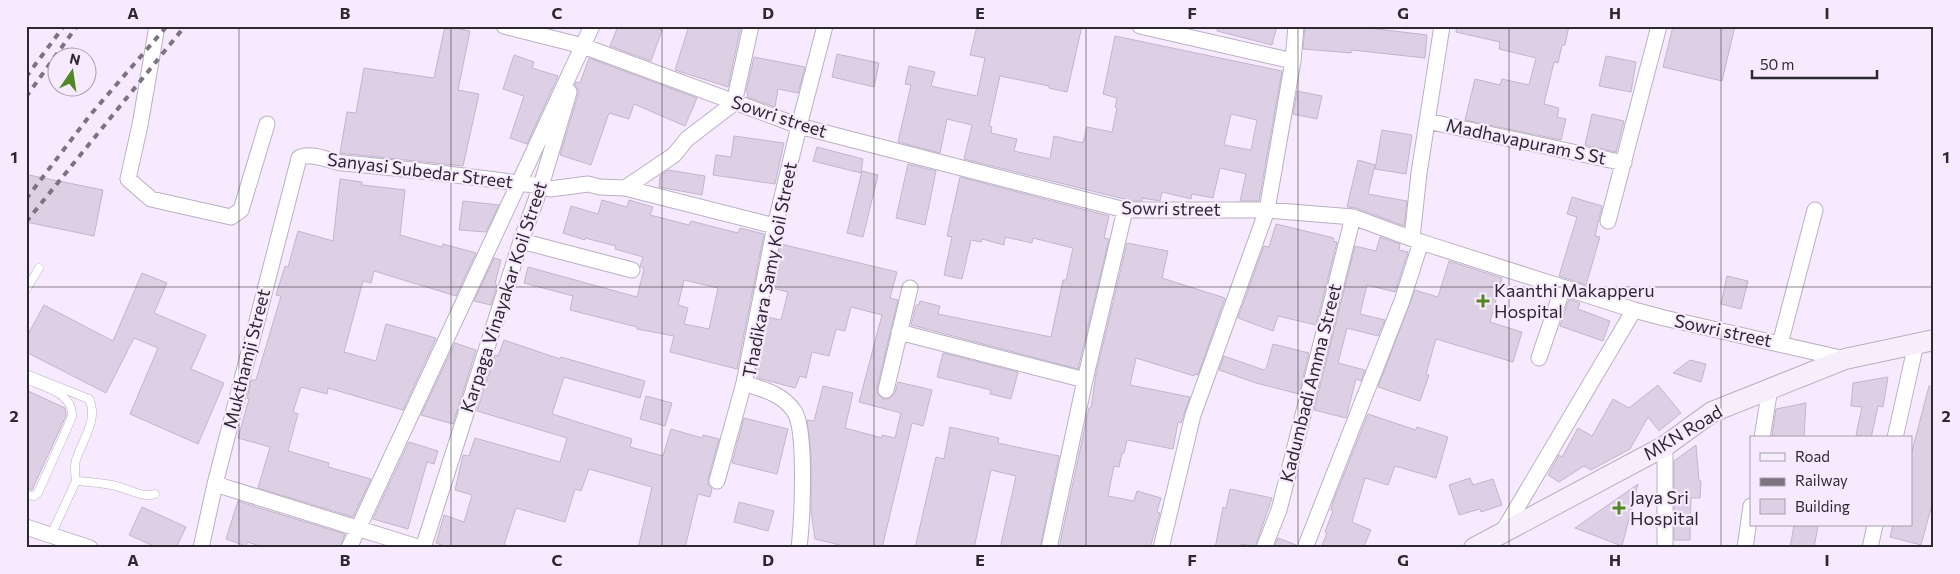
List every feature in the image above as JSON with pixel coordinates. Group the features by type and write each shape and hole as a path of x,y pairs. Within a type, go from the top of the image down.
{"street":[{"path":"157,26 128,179 150,199 231,217 242,210 267,124"},
{"name":"Sowri street","path":"504,26 583,46 799,126 1125,210 1267,210 1353,218 1634,310 1845,359"},
{"path":"349,548 590,26"},
{"name":"Karpaga Vinayakar Koil Street","path":"422,548 521,241 541,186 590,26"},
{"path":"625,188 674,155 687,139 734,103 751,26"},
{"name":"Thadikara Samy Koil Street","path":"799,548 803,515 800,424 794,410 774,393 744,383 775,226 825,26"},
{"path":"1140,26 1293,61"},
{"path":"1161,548 1193,415 1267,210 1293,61 1296,26"},
{"path":"1305,548 1402,301 1416,240 1426,121 1442,26"},
{"path":"1608,220 1659,26"},
{"name":"Madhavapuram S St","path":"1426,121 1624,163"},
{"name":"Sanyasi Subedar Street","path":"295,171 299,158 310,156 333,162 420,170 541,186 550,190 588,184 600,187 625,188 775,226"},
{"name":"Mukthamji Street","path":"202,548 215,484 295,171"},
{"path":"1048,548 1125,210"},
{"path":"1780,344 1815,210"},
{"name":"Kadumbadi Amma Street","path":"1264,548 1279,510 1353,218"},
{"path":"521,241 632,270"},
{"path":"1539,358 1563,287"},
{"path":"886,390 910,288"},
{"path":"1502,533 1634,310"},
{"path":"899,332 1085,380"},
{"path":"1896,436 1925,342"},
{"name":"MKN Road","path":"1474,548 1665,446 1712,412 1845,359 1925,342"},
{"path":"718,481 744,383"},
{"path":"1762,436 1770,388"},
{"path":"1665,446 1665,548"},
{"path":"215,484 422,548"},
{"path":"1745,548 1750,513"},
{"path":"1870,548 1875,526"},
{"path":"26,527 51,535 67,545 90,548"}],"lane":[{"path":"26,290 39,268"},
{"path":"26,374 89,399 91,404 92,419 76,462 76,481 51,535"},
{"path":"26,379 63,396 70,402 73,409 72,417 38,493 34,496 26,495"},
{"path":"76,481 118,487 135,493 155,494"}],"building":[{"path":"445,26 470,31 458,90 479,94 463,166 340,153 347,112 356,113 364,68 434,78"},
{"path":"618,26 652,26 662,30 651,61 610,46"},
{"path":"689,26 741,26 728,87 675,70"},
{"path":"977,26 1082,26 1067,92 1049,88 1049,86 1000,76 989,126 992,127 991,133 1017,139 1014,151 1050,159 1054,136 1083,143 1087,127 1112,132 1117,98 1103,94 1115,36 1282,71 1259,201 1240,201 1246,174 1220,168 1213,198 1192,194 1191,199 1162,192 1160,201 1142,198 1142,201 1132,201 964,159 972,125 947,119 940,153 898,142 911,85 905,84 909,66 935,72 931,86 977,96 985,58 970,55","holes":["1231,114 1257,120 1251,150 1224,145"]},
{"path":"1217,26 1277,26 1272,45 1217,31"},
{"path":"1305,26 1352,26 1427,35 1425,58 1352,50 1351,53 1303,49"},
{"path":"1457,26 1569,26 1565,45 1562,45 1558,63 1554,62 1544,104 1559,108 1557,117 1566,119 1561,140 1465,120 1475,79 1500,85 1502,79 1529,85 1536,58 1499,49 1500,42 1456,32"},
{"path":"1673,26 1735,26 1722,81 1663,67"},
{"path":"837,54 879,63 874,87 832,77"},
{"path":"514,55 534,62 532,68 558,76 527,144 510,138 524,96 503,89"},
{"path":"1606,56 1636,62 1631,92 1599,86"},
{"path":"754,57 805,67 798,93 778,89 775,107 747,97 748,93 746,92"},
{"path":"589,58 697,98 685,126 634,104 629,119 609,113 591,165 560,155 578,95 578,89 575,85 576,82 580,83"},
{"path":"1297,91 1322,96 1317,119 1293,114"},
{"path":"1592,114 1624,121 1616,152 1585,145"},
{"path":"1382,130 1412,135 1406,174 1375,169"},
{"path":"734,136 784,143 775,184 713,175 716,155 731,157"},
{"path":"817,147 863,159 861,173 813,161"},
{"path":"1358,160 1375,165 1368,194 1407,201 1404,226 1356,208 1347,207"},
{"path":"908,164 936,171 925,225 896,218"},
{"path":"668,170 705,176 702,195 659,187 660,176"},
{"path":"862,171 878,175 863,237 847,233"},
{"path":"29,175 103,190 94,236 26,222 26,187"},
{"path":"960,177 1109,216 1104,238 1109,239 1078,369 911,325 916,305 919,305 920,301 940,306 938,314 1051,337 1063,280 1066,280 1073,248 1033,238 1032,243 1005,237 1004,245 982,239 981,242 971,240 962,279 944,275 952,237 947,236"},
{"path":"340,179 362,182 362,185 405,190 400,235 442,247 443,244 476,253 456,296 374,271 371,283 363,281 344,352 376,361 386,324 436,338 403,410 328,388 327,394 301,387 293,412 298,414 288,451 329,463 328,467 371,479 353,517 258,488 270,447 238,438 249,399 247,398 251,380 256,380 281,296 276,295 285,266 288,267 298,231 333,241"},
{"path":"1572,197 1602,206 1595,236 1600,237 1586,285 1559,276 1577,217 1567,214"},
{"path":"602,200 627,207 629,200 653,207 650,215 689,225 691,221 738,233 740,228 764,234 737,369 670,352 674,336 637,329 637,327 570,310 573,296 524,283 528,267 637,297 644,269 640,266 643,257 615,249 616,246 585,238 585,240 563,233 571,206 598,214","holes":["684,280 718,288 709,329 684,324 688,308 678,305"]},
{"path":"463,201 499,205 486,232 459,230"},
{"path":"1276,224 1334,238 1333,241 1337,242 1316,325 1278,316 1273,331 1238,318 1264,246 1269,247"},
{"path":"1380,237 1400,244 1399,250 1408,252 1395,292 1367,285 1360,314 1385,320 1378,336 1347,328 1338,363 1365,370 1361,381 1356,379 1346,418 1314,410 1355,246 1376,251"},
{"path":"1127,243 1168,251 1162,278 1225,298 1198,375 1195,374 1194,376 1136,358 1130,385 1190,397 1181,423 1178,422 1173,449 1127,440 1119,467 1114,466 1108,496 1134,501 1137,491 1161,498 1157,512 1160,513 1150,548 1059,548 1089,408 1091,408 1096,374"},
{"path":"781,244 897,272 890,298 898,300 877,393 883,399 889,399 895,393 898,382 932,390 923,426 912,423 882,548 852,548 815,539 811,511 811,455 807,420 814,421 823,386 853,393 845,428 882,438 882,435 895,438 901,413 859,402 882,315 851,307 845,331 836,329 829,356 812,352 806,378 800,376 795,388 758,378 755,374 767,317 781,320 788,292 772,288"},
{"path":"494,258 501,260 495,284 497,285 491,305 474,301"},
{"path":"1449,261 1502,278 1490,322 1522,332 1513,362 1436,339 1426,374 1429,375 1420,401 1378,387 1415,290 1438,297"},
{"path":"142,273 167,283 154,313 206,335 191,369 224,383 198,444 130,414 158,348 134,338 106,393 26,352 26,338 44,305 113,341"},
{"path":"1727,276 1748,281 1741,309 1721,304"},
{"path":"1569,299 1580,303 1578,309 1610,321 1603,341 1560,326"},
{"path":"504,340 560,359 561,357 645,381 640,398 564,377 552,414 632,439 630,447 663,456 671,429 702,438 703,435 719,439 708,479 708,484 712,489 710,497 698,494 685,548 638,548 652,487 589,469 581,491 575,489 565,522 516,508 503,548 451,548 436,543 444,515 464,522 472,495 455,490 463,455 469,456 475,438 560,462 567,438 477,411 495,355 498,356"},
{"path":"455,343 476,350 453,424 421,415"},
{"path":"1273,344 1309,353 1299,394 1256,383 1219,370 1224,356 1264,370 1266,369"},
{"path":"943,353 1018,372 1011,399 990,394 991,390 937,377"},
{"path":"1690,360 1706,364 1701,382 1673,373"},
{"path":"1888,377 1883,407 1878,406 1871,436 1856,435 1862,407 1851,406 1853,383"},
{"path":"1658,385 1681,413 1659,431 1648,417 1630,449 1591,470 1584,466 1559,482 1548,475 1559,455 1562,457 1578,428 1592,436 1613,399 1629,408"},
{"path":"1929,386 1934,387 1934,497 1921,545 1890,537 1893,526 1912,526 1912,451"},
{"path":"26,390 65,408 66,416 32,490 26,489"},
{"path":"646,396 672,403 665,426 640,419"},
{"path":"1806,403 1804,436 1772,436 1776,409"},
{"path":"1368,414 1416,430 1417,427 1448,437 1436,478 1395,466 1388,485 1365,478 1352,522 1371,530 1363,548 1321,548 1333,511 1331,510 1333,502"},
{"path":"744,418 788,429 777,474 732,463"},
{"path":"950,427 999,438 998,443 1059,456 1040,548 1000,548 1016,476 991,470 974,548 915,548 936,457 944,459"},
{"path":"409,442 438,451 434,464 427,462 408,529 373,519"},
{"path":"1696,445 1699,481 1701,481 1700,498 1691,498 1690,540 1674,540 1674,461"},
{"path":"1470,478 1473,485 1493,479 1502,505 1481,512 1480,509 1459,515 1449,485"},
{"path":"1638,484 1622,546 1575,528"},
{"path":"1230,489 1272,498 1255,547 1241,544 1240,548 1215,548 1223,507 1226,508"},
{"path":"238,501 345,534 340,548 267,548 247,542 246,546 226,539"},
{"path":"739,502 774,511 768,531 734,522"},
{"path":"142,507 186,527 176,548 158,548 129,535"},
{"path":"1794,526 1818,526 1814,548 1790,548"},
{"path":"1278,538 1296,545 1296,548 1274,548"}],"railway":[{"path":"26,77 64,26"},
{"path":"26,97 77,26"},
{"path":"26,199 91,114 167,26"},
{"path":"26,222 185,26"}],"place":[{"name":"Kaanthi Makapperu Hospital","path":"1483,301"},
{"name":"Jaya Sri Hospital","path":"1619,508"}]}
